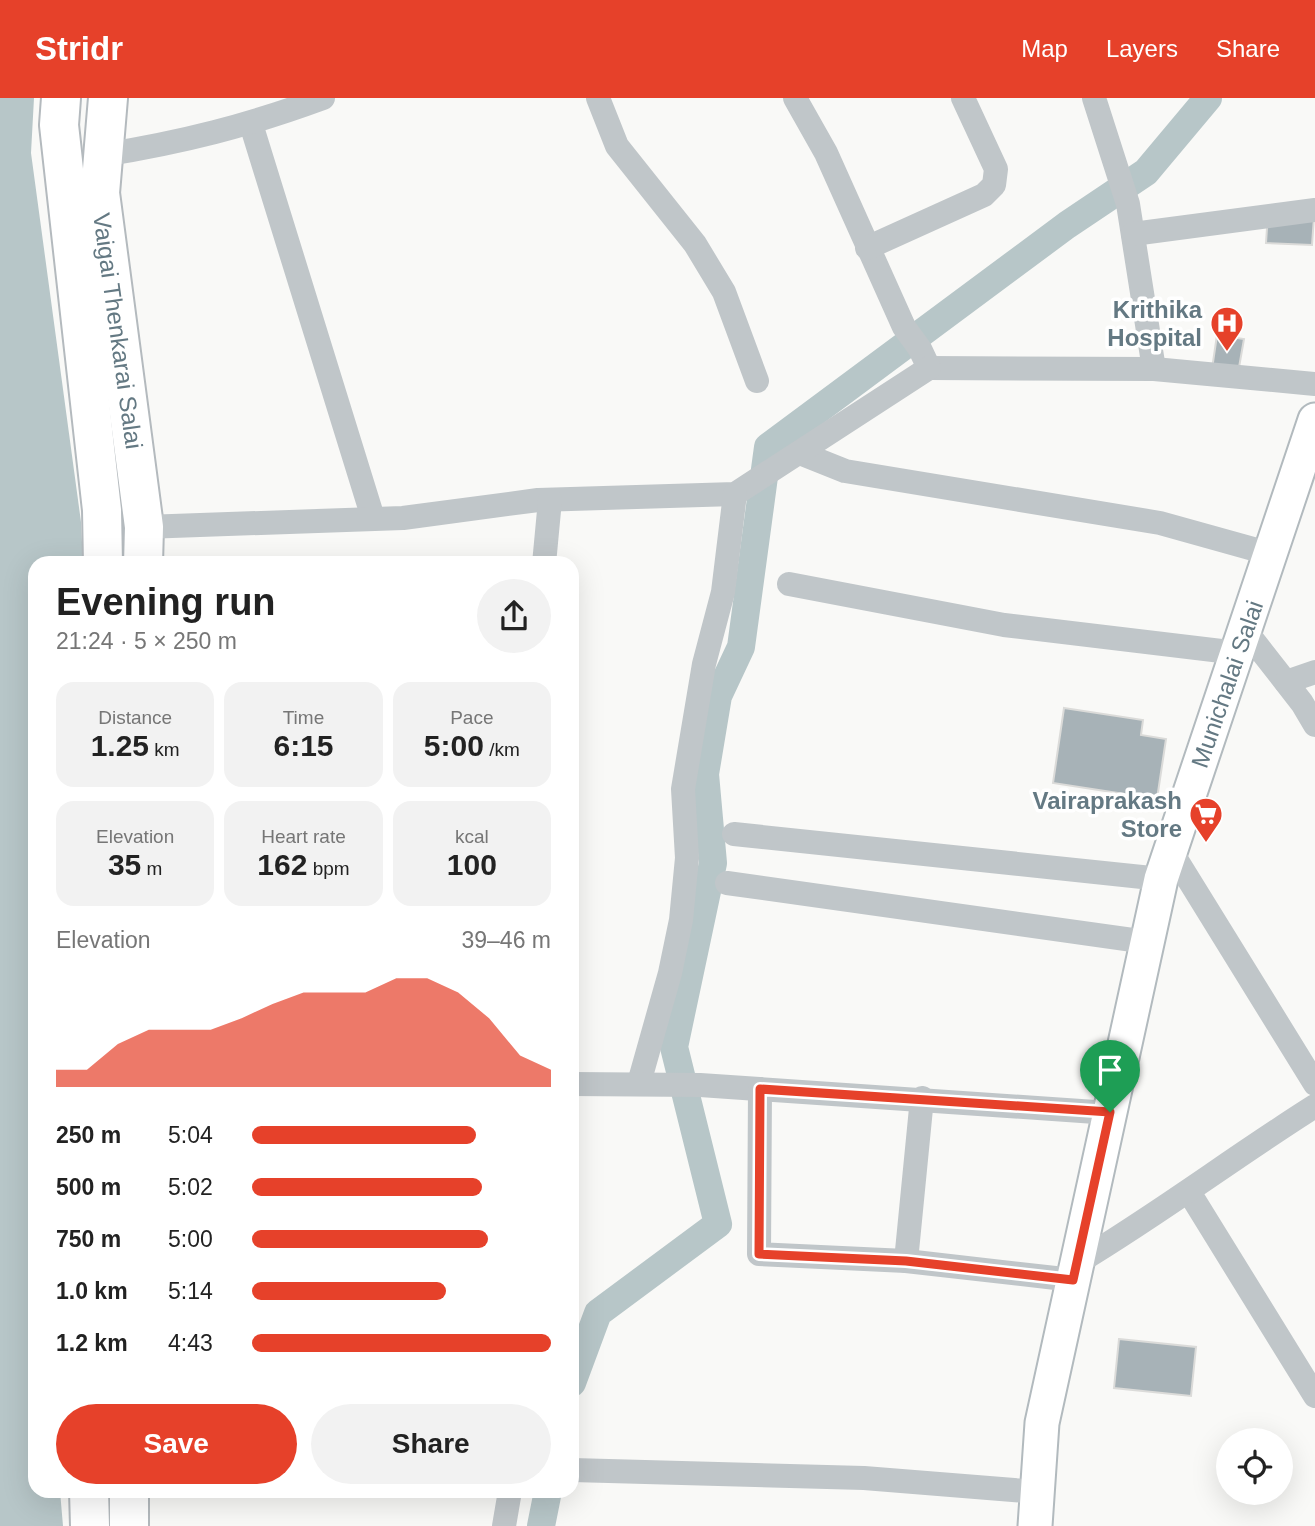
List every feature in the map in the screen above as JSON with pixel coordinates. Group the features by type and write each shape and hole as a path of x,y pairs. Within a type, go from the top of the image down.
{"main road":[{"name":"Vaigai Thenkarai Salai","path":"61,98 59,125 102,510 103,556"},
{"name":"Vaigai Thenkarai Salai","path":"108,98 100,193 143,545"},
{"name":"Munichalai Salai","path":"1035,1526 1042,1423 1166,865 1315,420"},
{"path":"89,1498 90,1526"},
{"path":"129,1498 129,1526"}],"street":[{"path":"103,155 188,141 251,124 323,98"},
{"path":"598,98 617,146 695,244 724,292 757,381"},
{"path":"795,98 826,153 904,327 925,358"},
{"path":"867,248 984,195 994,186 996,169 963,98"},
{"path":"1094,98 1128,204 1154,369"},
{"path":"251,124 373,518"},
{"path":"1133,234 1315,210"},
{"path":"143,545 550,500 742,491 791,459 925,358 1154,369 1315,384"},
{"path":"791,459 845,471 1160,523 1271,554"},
{"path":"639,1083 670,972 681,920 687,858 683,789 704,664 723,592 742,491"},
{"path":"545,556 550,500"},
{"path":"789,584 1004,625 1241,641 1286,682 1315,725"},
{"path":"1286,682 1315,672"},
{"path":"734,834 1166,865 1315,1084"},
{"path":"727,883 1147,942"},
{"path":"579,1084 700,1084 1110,1112"},
{"path":"760,1089 759,1254 1075,1272 1253,1145 1315,1106"},
{"path":"906,1261 922,1098"},
{"path":"1189,1192 1315,1396"},
{"path":"579,1470 864,1478 1038,1492"},
{"path":"504,1526 509,1498"}],"shaded area":[{"path":"0,98 34,98 31,153 81,522 83,556 28,556 28,1498 61,1498 63,1526 0,1526"}],"building":[{"path":"1268,213 1314,217 1312,245 1266,243"},
{"path":"1217,335 1244,339 1238,373 1212,369"},
{"path":"1064,708 1143,720 1141,735 1166,739 1157,799 1053,783"},
{"path":"1119,1339 1196,1347 1191,1396 1114,1388"}],"waterway":[{"path":"579,1364 598,1313 718,1224 674,1047 713,863 705,774 718,696 741,647 768,447 1067,225 1146,172 1208,98"},
{"path":"541,1526 547,1498"}],"place":[{"name":"Krithika Hospital","path":"1227,353"},
{"name":"Vairaprakash Store","path":"1206,844"}],"route":[{"path":"760,1089 1110,1112 1073,1280 906,1261 759,1254 760,1089"}]}
